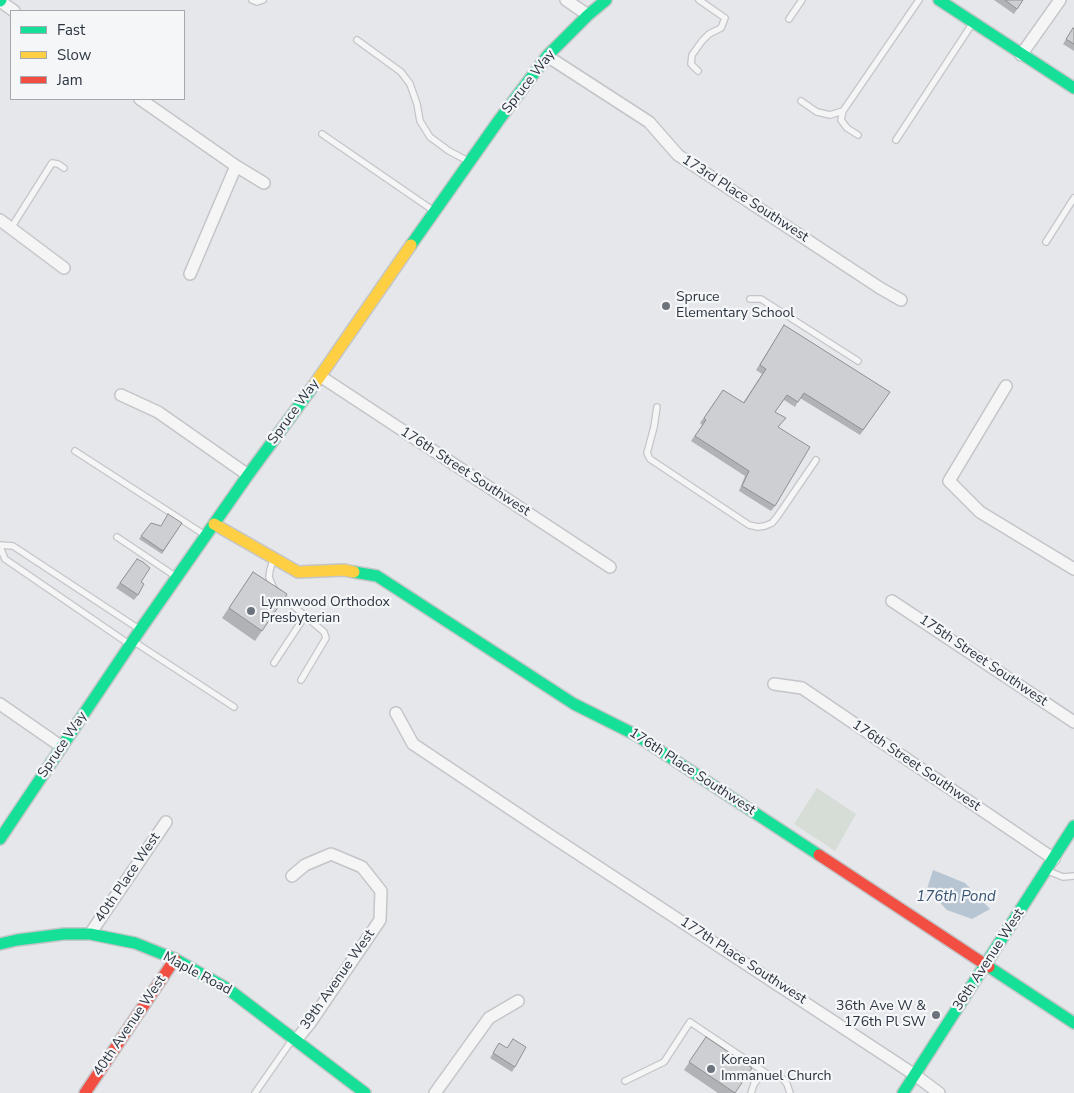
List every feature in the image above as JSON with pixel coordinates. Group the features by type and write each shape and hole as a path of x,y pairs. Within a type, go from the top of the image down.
{"street":[{"path":"566,0 588,15"},
{"name":"Spruce Way","path":"0,839 140,630 500,120 547,56 588,15 606,0"},
{"path":"939,0 1074,88"},
{"path":"1021,55 1060,0"},
{"path":"0,1 13,10"},
{"name":"173rd Place Southwest","path":"547,56 649,122 678,155 900,300"},
{"path":"141,100 236,166 264,183"},
{"path":"190,274 236,166"},
{"path":"0,220 64,268"},
{"name":"176th Street Southwest","path":"320,376 610,567"},
{"path":"1006,386 949,481 980,512 1074,569"},
{"path":"121,394 158,412 248,475"},
{"name":"176th Place Southwest","path":"214,524 298,572 344,570 377,576 574,704 636,735 1074,1023"},
{"name":"175th Street Southwest","path":"892,601 1074,722"},
{"name":"176th Street Southwest","path":"774,684 802,688 1054,859"},
{"path":"0,704 62,748"},
{"name":"177th Place Southwest","path":"396,713 413,744 915,1075 939,1093"},
{"name":"40th Place West","path":"90,934 166,822"},
{"name":"36th Avenue West","path":"903,1093 1074,826"},
{"name":"39th Avenue West","path":"292,876 305,865 330,854 362,867 381,892 380,920 310,1023 294,1039"},
{"name":"Maple Road","path":"0,944 64,934 90,934 135,943 175,960 228,988 352,1086 365,1093"},
{"name":"40th Avenue West","path":"85,1093 175,960"},
{"path":"434,1093 489,1018 518,1000"}],"lane":[{"path":"252,0 257,2 263,0"},
{"path":"698,70 692,64 692,55 709,34 721,28 725,18 699,0"},
{"path":"789,20 802,0"},
{"path":"858,135 846,128 841,120 843,111 919,0"},
{"path":"896,140 973,22"},
{"path":"357,40 401,72 410,84 417,104 420,121 430,137 449,151 470,162"},
{"path":"801,101 817,112 830,115 843,111"},
{"path":"322,134 435,212"},
{"path":"10,228 52,163 64,168"},
{"path":"1046,242 1074,198"},
{"path":"750,298 761,299 858,361"},
{"path":"657,407 647,453 650,459 749,525 758,527 772,523 816,460"},
{"path":"75,450 206,536"},
{"path":"117,537 177,578"},
{"path":"140,630 13,546 0,546 5,559 132,643 234,707"},
{"path":"274,558 270,570 270,582 277,592 324,632 326,638 301,680"},
{"path":"274,663 305,616"},
{"path":"1046,870 1063,877 1074,876"},
{"path":"625,1081 664,1062 690,1022 769,1075"},
{"path":"255,1093 294,1039"},
{"path":"751,1093 758,1079 769,1075 783,1079 790,1093"}],"shaded area":[{"path":"817,788 856,814 835,851 794,824"}],"water":[{"name":"176th Pond","path":"933,870 965,883 990,909 972,919 947,910 927,889"}],"building":[{"path":"1005,0 1023,0 1017,9"},
{"path":"1074,29 1074,44 1066,39"},
{"name":"Spruce Elementary School","path":"784,325 890,392 863,430 804,393 798,402 787,395 775,412 786,418 778,427 810,447 775,506 742,486 749,471 695,436 706,420 704,418 723,390 744,403 766,369 760,365"},
{"path":"168,514 182,523 163,551 141,536 151,523 161,526"},
{"path":"137,559 150,568 141,582 144,584 138,595 120,583"},
{"name":"Lynnwood Orthodox Presbyterian","path":"253,572 287,594 262,631 229,608"},
{"name":"Korean Immanuel Church","path":"706,1037 752,1068 735,1093 689,1062"},
{"path":"513,1039 526,1047 515,1067 493,1053 499,1043 507,1048"}],"traffic: fast":[{"path":"411,245 499,120 547,56 588,15 606,0"},
{"path":"939,0 1074,88"},
{"path":"0,839 140,630 248,475 314,385"},
{"path":"354,572 377,576 574,704 636,735 819,855"},
{"path":"903,1093 1074,826"},
{"path":"0,944 64,934 90,934 135,943 175,959 228,989 365,1093"},
{"path":"989,967 1074,1023"}],"traffic: slow":[{"path":"314,385 411,245"},
{"path":"214,524 298,572 344,570 354,572"}],"traffic: jam":[{"path":"819,855 989,967"},
{"path":"85,1093 175,959"}],"place":[{"name":"Spruce Elementary School","path":"666,306"},
{"name":"Lynnwood Orthodox Presbyterian","path":"251,611"},
{"name":"36th Ave W & 176th Pl SW","path":"936,1015"},
{"name":"Korean Immanuel Church","path":"711,1069"}]}
